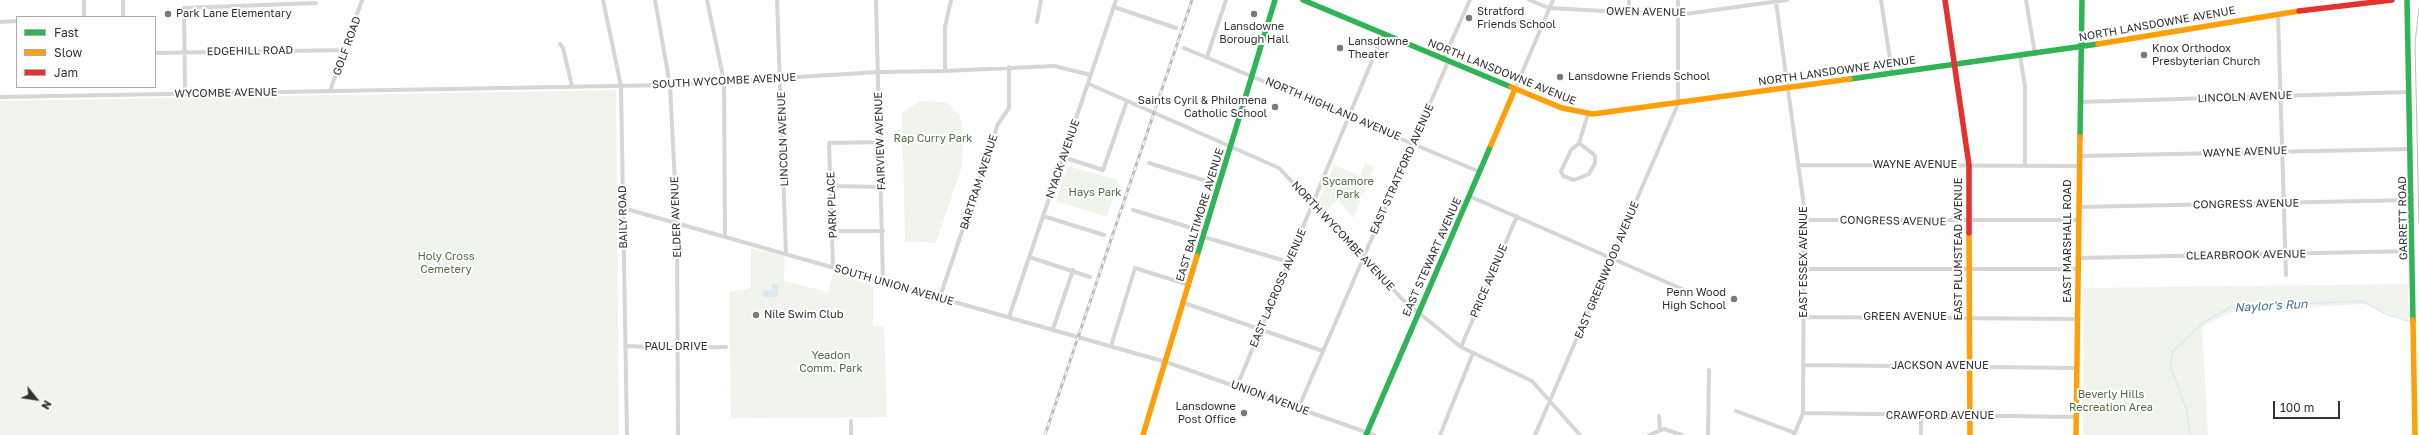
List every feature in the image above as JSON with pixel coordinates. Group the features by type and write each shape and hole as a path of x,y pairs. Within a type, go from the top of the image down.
{"main road":[{"name":"EAST BALTIMORE AVENUE","path":"1143,435 1232,146 1275,0"},
{"name":"NORTH LANSDOWNE AVENUE","path":"1303,0 1515,90 1562,108 1588,114 1678,104 1892,72 2035,54 2278,14 2392,0"},
{"name":"EAST PLUMSTEAD AVENUE","path":"1945,0 1969,165 1969,318 1971,366 1970,435"},
{"name":"EAST MARSHALL ROAD","path":"2076,435 2082,0"},
{"name":"GARRETT ROAD","path":"2407,0 2413,200 2415,435"},
{"name":"EAST STEWART AVENUE","path":"1366,434 1515,90"}],"street":[{"path":"84,0 84,16"},
{"path":"123,0 123,16"},
{"name":"GOLF ROAD","path":"330,91 346,50 362,0"},
{"name":"BAILY ROAD","path":"603,0 621,86 626,435"},
{"name":"ELDER AVENUE","path":"654,0 670,85 677,223 678,435"},
{"path":"706,0 724,81 725,236"},
{"name":"LINCOLN AVENUE","path":"777,0 781,77 786,254"},
{"name":"FAIRVIEW AVENUE","path":"876,0 882,187 883,282"},
{"path":"945,71 945,27 951,0"},
{"path":"1037,22 1041,0"},
{"name":"NYACK AVENUE","path":"1009,317 1092,75 1116,0"},
{"path":"1207,56 1226,0"},
{"name":"EAST STRATFORD AVENUE","path":"1298,409 1414,143 1470,0"},
{"name":"OWEN AVENUE","path":"1530,0 1549,8 1678,15 1787,0"},
{"path":"1515,90 1553,0"},
{"path":"1629,0 1629,13"},
{"path":"1678,0 1678,104"},
{"path":"1750,0 1750,6"},
{"path":"1881,0 1892,72"},
{"path":"2026,0 2035,54"},
{"name":"EAST ESSEX AVENUE","path":"1776,2 1800,165 1804,220 1803,413 1794,434"},
{"path":"185,93 184,8 316,3"},
{"path":"1114,7 1176,28"},
{"path":"2278,14 2285,203 2286,275"},
{"path":"0,22 16,21"},
{"name":"EAST LACROSS AVENUE","path":"1237,386 1383,34"},
{"path":"560,44 563,48 572,86"},
{"name":"NORTH HIGHLAND AVENUE","path":"1184,48 1207,56 1480,172"},
{"name":"EDGEHILL ROAD","path":"156,53 346,50"},
{"path":"2020,56 2025,86 2024,166"},
{"name":"SOUTH WYCOMBE AVENUE","path":"356,90 670,85 781,77 1009,67 1059,66 1092,75"},
{"name":"BARTRAM AVENUE","path":"940,297 998,124 1008,108 1009,67"},
{"path":"1088,84 1232,146"},
{"name":"WYCOMBE AVENUE","path":"0,96 356,90"},
{"name":"LINCOLN AVENUE","path":"2080,102 2409,92"},
{"path":"1064,157 1103,170 1127,101"},
{"name":"EAST GREENWOOD AVENUE","path":"1535,435 1678,104"},
{"path":"1579,144 1592,152 1595,156 1594,163 1589,174 1574,180 1563,176 1561,171 1571,150 1579,144 1588,114"},
{"name":"PARK PLACE","path":"833,267 834,232 829,143 880,142"},
{"name":"NORTH WYCOMBE AVENUE","path":"1232,146 1279,168 1403,300 1461,347 1532,381 1580,435"},
{"name":"WAYNE AVENUE","path":"2079,156 2283,150 2411,149"},
{"path":"1149,164 1219,185"},
{"name":"WAYNE AVENUE","path":"1800,165 2079,166"},
{"path":"832,186 882,187"},
{"path":"1469,196 1682,289"},
{"name":"CONGRESS AVENUE","path":"2078,207 2413,200"},
{"name":"SOUTH UNION AVENUE","path":"623,208 1166,362"},
{"path":"1134,210 1289,262"},
{"path":"1043,216 1104,235"},
{"name":"PRICE AVENUE","path":"1461,347 1517,216"},
{"name":"CONGRESS AVENUE","path":"1804,220 1970,222 2078,220"},
{"path":"834,232 883,231"},
{"name":"CLEARBROOK AVENUE","path":"2078,258 2413,251"},
{"path":"1029,257 1073,270 1090,277"},
{"path":"1111,346 1135,268 1190,284"},
{"path":"1804,269 2079,270"},
{"path":"1053,329 1073,270"},
{"path":"1184,303 1323,351"},
{"name":"GREEN AVENUE","path":"1804,317 2078,319"},
{"name":"PAUL DRIVE","path":"625,346 677,348 726,347"},
{"path":"1440,435 1473,353"},
{"name":"UNION AVENUE","path":"1166,362 1237,386 1366,434 1374,435"},
{"name":"JACKSON AVENUE","path":"1803,365 2077,368"},
{"path":"1708,435 1709,370"},
{"path":"1736,410 1794,434"},
{"name":"CRAWFORD AVENUE","path":"1803,413 1921,416 2076,417"},
{"path":"1659,416 1660,429"},
{"path":"1921,416 1921,435"},
{"path":"851,420 851,435"},
{"path":"1649,435 1660,429 1682,435"}],"green space":[{"name":"Holy Cross Cemetery","path":"616,90 619,435 0,435 0,101"},
{"name":"Rap Curry Park","path":"920,101 946,102 960,116 963,137 962,166 936,243 905,241 902,113"},
{"name":"Sycamore Park","path":"1365,163 1374,167 1353,218 1338,200 1324,212 1317,205 1334,165 1360,176"},
{"name":"Hays Park","path":"1068,166 1118,180 1107,217 1056,201"},
{"name":"Yeadon Comm. Park","path":"751,248 785,256 784,281 828,292 833,273 873,286 873,326 884,327 887,417 731,418 729,292 751,288"},
{"name":"Beverly Hills Recreation Area","path":"2408,284 2409,321 2364,304 2233,311 2202,327 2208,435 2083,435 2084,288"}],"shaded area":[{"path":"772,284 778,284 778,297 763,297 763,290 772,290"}],"waterway":[{"name":"Naylor's Run","path":"2190,435 2187,411 2170,365 2173,351 2204,322 2231,307 2363,301 2386,314 2411,322"}],"tram line":[{"path":"2419,8 2415,43 2419,224"}],"railway":[{"path":"1045,435 1192,0"}],"traffic: fast":[{"path":"1197,256 1275,0"},
{"path":"1303,0 1511,87"},
{"path":"2080,137 2082,0"},
{"path":"2407,0 2413,320"},
{"path":"1850,79 2098,44"},
{"path":"1366,435 1491,145"}],"traffic: slow":[{"path":"2098,44 2299,11"},
{"path":"1511,87 1562,108 1593,114 1850,79"},
{"path":"1491,145 1515,89"},
{"path":"2076,435 2080,137"},
{"path":"1969,233 1970,435"},
{"path":"1143,435 1197,256"},
{"path":"2413,320 2415,435"}],"traffic: jam":[{"path":"1945,0 1969,165 1969,233"},
{"path":"2299,11 2392,0"}],"place":[{"name":"Park Lane Elementary","path":"168,14"},
{"name":"Lansdowne Borough Hall","path":"1254,14"},
{"name":"Stratford Friends School","path":"1469,18"},
{"name":"Lansdowne Theater","path":"1340,48"},
{"name":"Knox Orthodox Presbyterian Church","path":"2144,55"},
{"name":"Lansdowne Friends School","path":"1560,77"},
{"name":"Saints Cyril & Philomena Catholic School","path":"1275,107"},
{"name":"Penn Wood High School","path":"1734,299"},
{"name":"Nile Swim Club","path":"756,315"},
{"name":"Lansdowne Post Office","path":"1244,413"}]}
